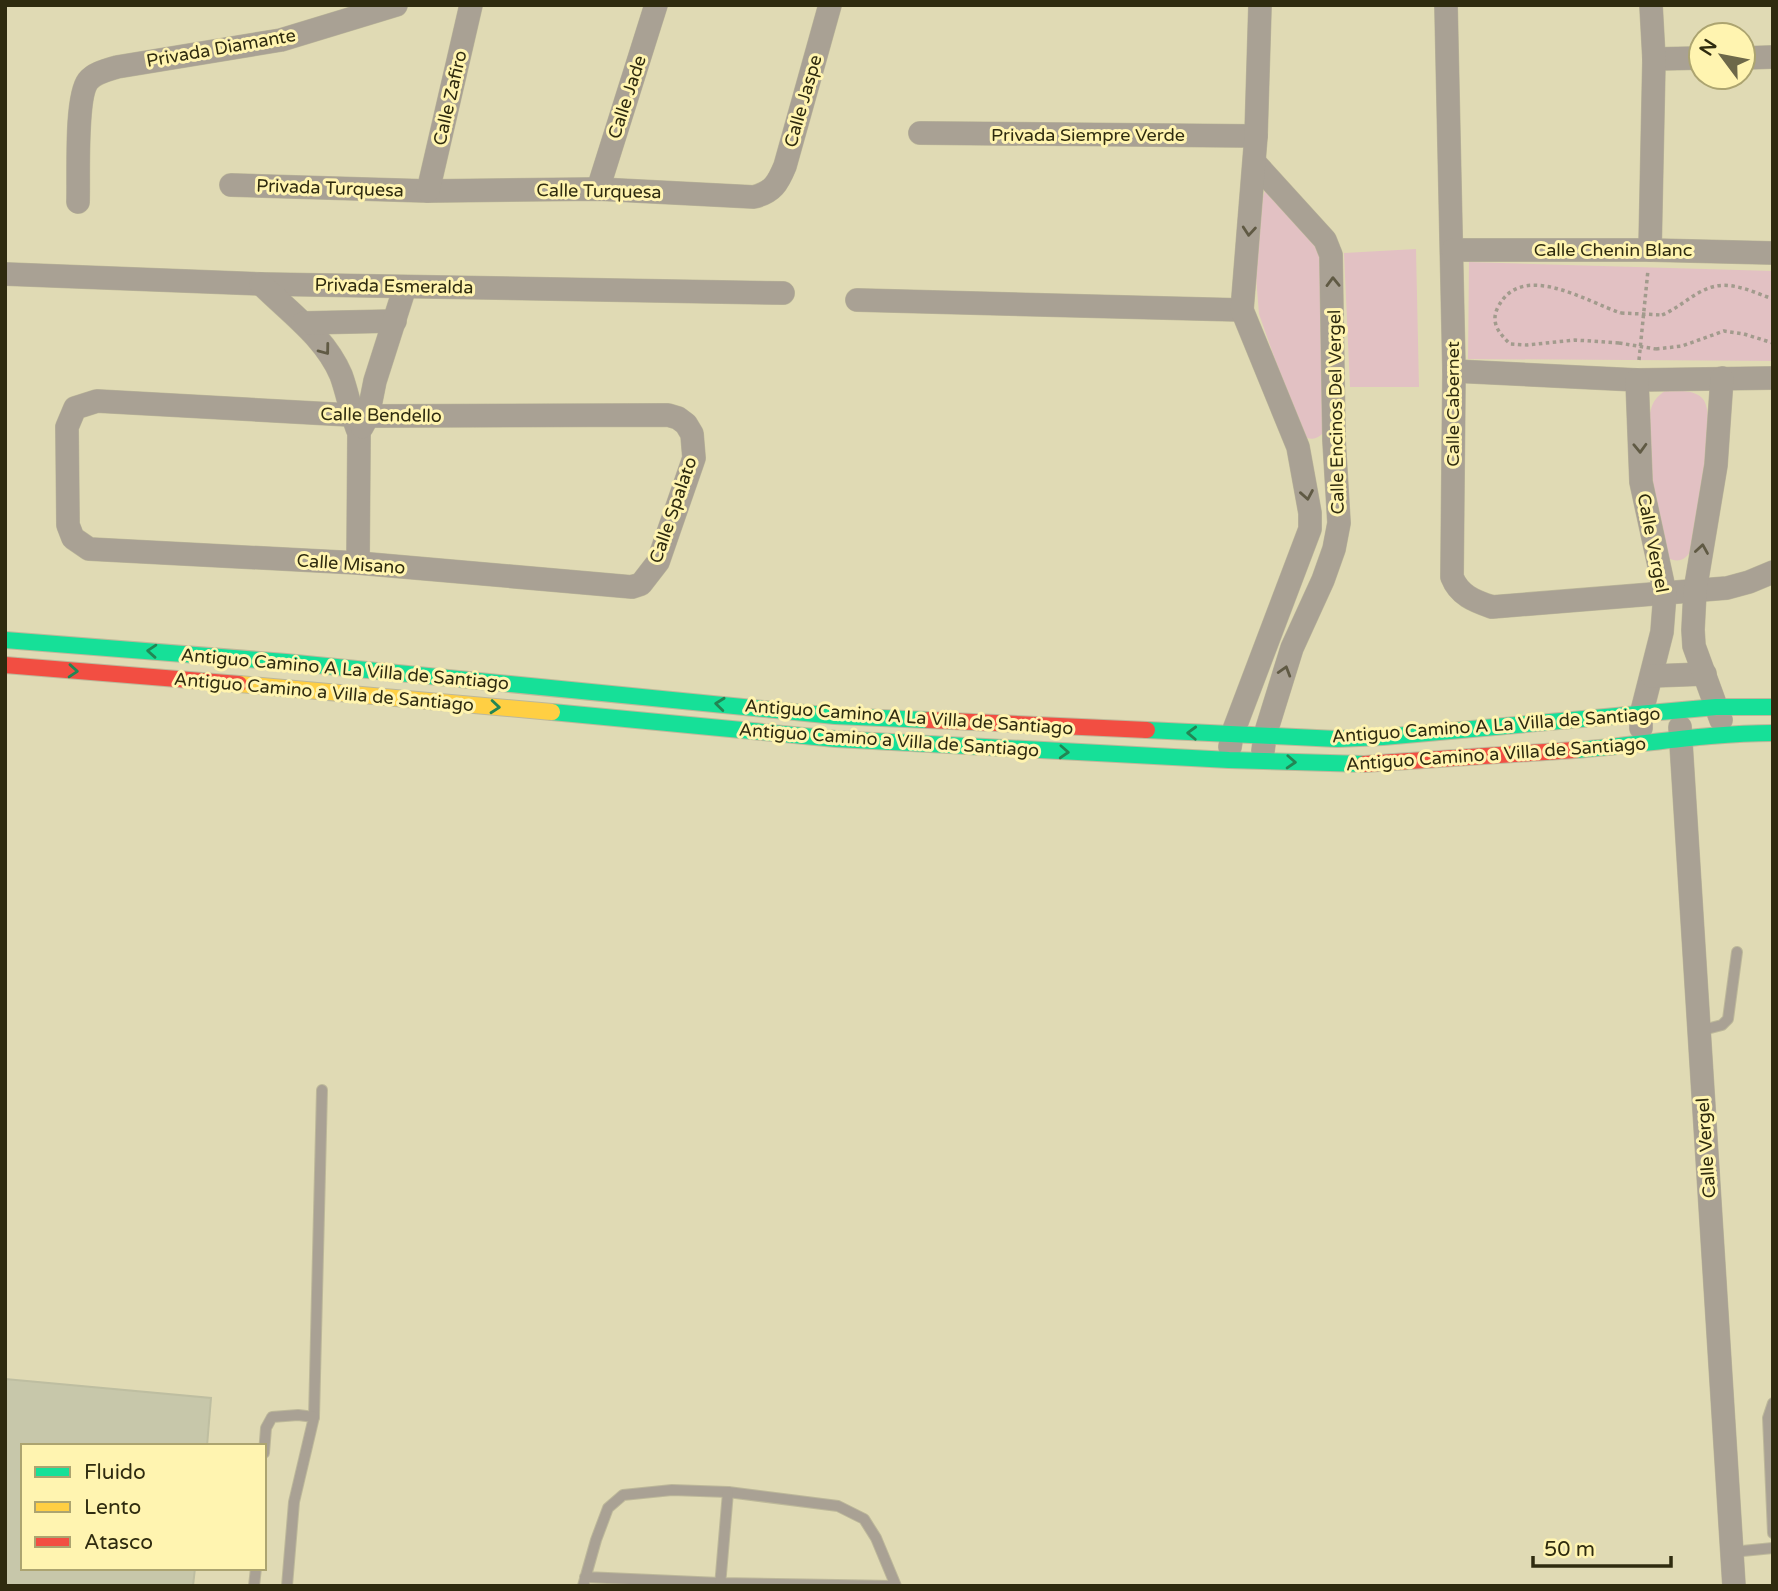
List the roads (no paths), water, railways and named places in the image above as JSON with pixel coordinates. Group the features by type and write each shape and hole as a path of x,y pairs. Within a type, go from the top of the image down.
{"street":[{"name":"Privada Diamante","path":"78,202 80,103 88,80 97,74 117,67 281,40 396,5"},
{"name":"Calle Zafiro","path":"428,191 471,5"},
{"name":"Calle Jade","path":"598,189 656,5"},
{"name":"Calle Jaspe","path":"768,193 778,183 785,166 830,5"},
{"name":"Calle Encinos Del Vergel","path":"1229,760 1231,735 1310,529 1310,513 1298,447 1242,310 1255,163 1259,5"},
{"name":"Calle Cabernet","path":"1446,5 1453,250 1452,577 1455,586 1474,601 1492,607 1665,593"},
{"path":"1650,250 1654,59 1651,5"},
{"path":"1654,59 1687,58"},
{"name":"Privada Siempre Verde","path":"920,133 1256,136"},
{"name":"Calle Encinos Del Vergel","path":"1255,163 1325,240 1331,255 1334,440 1339,523 1334,549 1323,580 1292,648 1265,736 1262,760"},
{"name":"Privada Turquesa","path":"231,185 428,191"},
{"name":"Calle Turquesa","path":"428,191 598,189 754,197 768,193"},
{"name":"Calle Chenin Blanc","path":"1453,250 1773,253"},
{"name":"Privada Esmeralda","path":"5,274 261,284 783,293"},
{"path":"261,284 303,323 330,354 359,422"},
{"path":"358,564 359,422 405,287"},
{"path":"857,300 1242,310"},
{"path":"303,323 395,321"},
{"path":"1454,371 1637,380 1773,379"},
{"name":"Calle Vergel","path":"1722,378 1716,465 1695,591 1694,646 1726,733"},
{"name":"Calle Vergel","path":"1637,380 1641,482 1665,593 1662,632 1641,715 1642,745"},
{"name":"Calle Bendello","path":"73,538 68,525 67,426 75,408 97,401 359,422 668,415 686,424"},
{"name":"Calle Spalato","path":"632,587 641,584 658,562 694,458 692,434 686,424"},
{"path":"1298,447 1334,440"},
{"name":"Calle Misano","path":"73,538 89,549 358,564 632,587"},
{"path":"1665,593 1727,588 1773,572"},
{"name":"Antiguo Camino A La Villa de Santiago","path":"5,640 286,662 835,716 1337,739 1716,707 1773,706"},
{"path":"1658,648 1694,646"},
{"name":"Antiguo Camino a Villa de Santiago","path":"5,665 282,687 836,739 1229,760 1380,764 1642,745 1726,733 1773,733"},
{"path":"1652,676 1705,674"},
{"name":"Calle Vergel","path":"1678,710 1734,1586"}],"lane":[{"path":"1699,1031 1722,1025 1728,1019 1737,952"},
{"path":"287,1586 294,1502 314,1417 322,1090"},
{"path":"1773,1403 1768,1418 1773,1532"},
{"path":"265,1444 266,1428 272,1417 314,1417"},
{"path":"672,1490 728,1492 838,1506 863,1519 876,1538 896,1586 584,1581 608,1508 623,1495 672,1490"},
{"path":"720,1584 728,1492"},
{"path":"1732,1552 1773,1548"}]}
